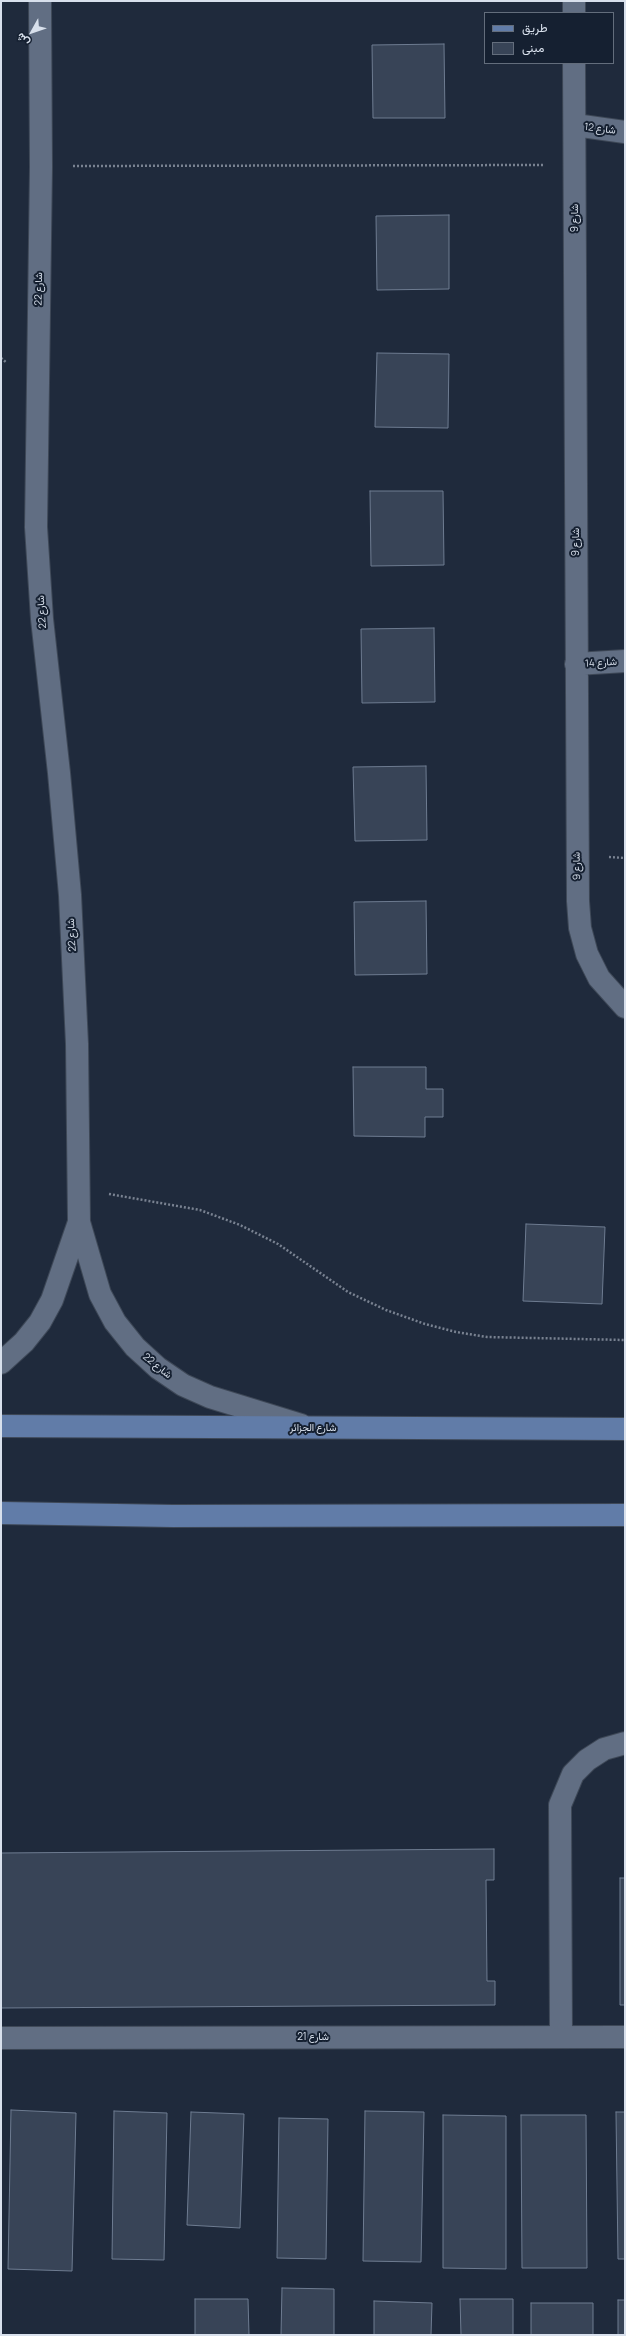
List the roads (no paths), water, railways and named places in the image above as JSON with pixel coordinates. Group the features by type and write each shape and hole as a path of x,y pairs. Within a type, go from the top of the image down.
{"main road":[{"name":"شارع الجزائر","path":"1,1426 625,1429"},
{"path":"1,1513 173,1516 625,1515"}],"street":[{"name":"شارع 22","path":"40,1 41,167 36,527 42,619 59,773 70,895 77,1044 79,1222 100,1294 125,1334 135,1347 152,1363 183,1385 210,1397 312,1428"},
{"path":"574,1 574,12"},
{"name":"شارع 9","path":"574,64 577,856 580,928 587,954 599,978 625,1007"},
{"name":"شارع 12","path":"575,126 625,132"},
{"name":"شارع 14","path":"576,664 625,661"},
{"name":"شارع 22","path":"1,1363 24,1342 40,1322 52,1300 79,1222"},
{"path":"561,2037 560,1805 573,1774 587,1760 604,1749 625,1743"},
{"name":"شارع 21","path":"1,2038 625,2037"}]}
